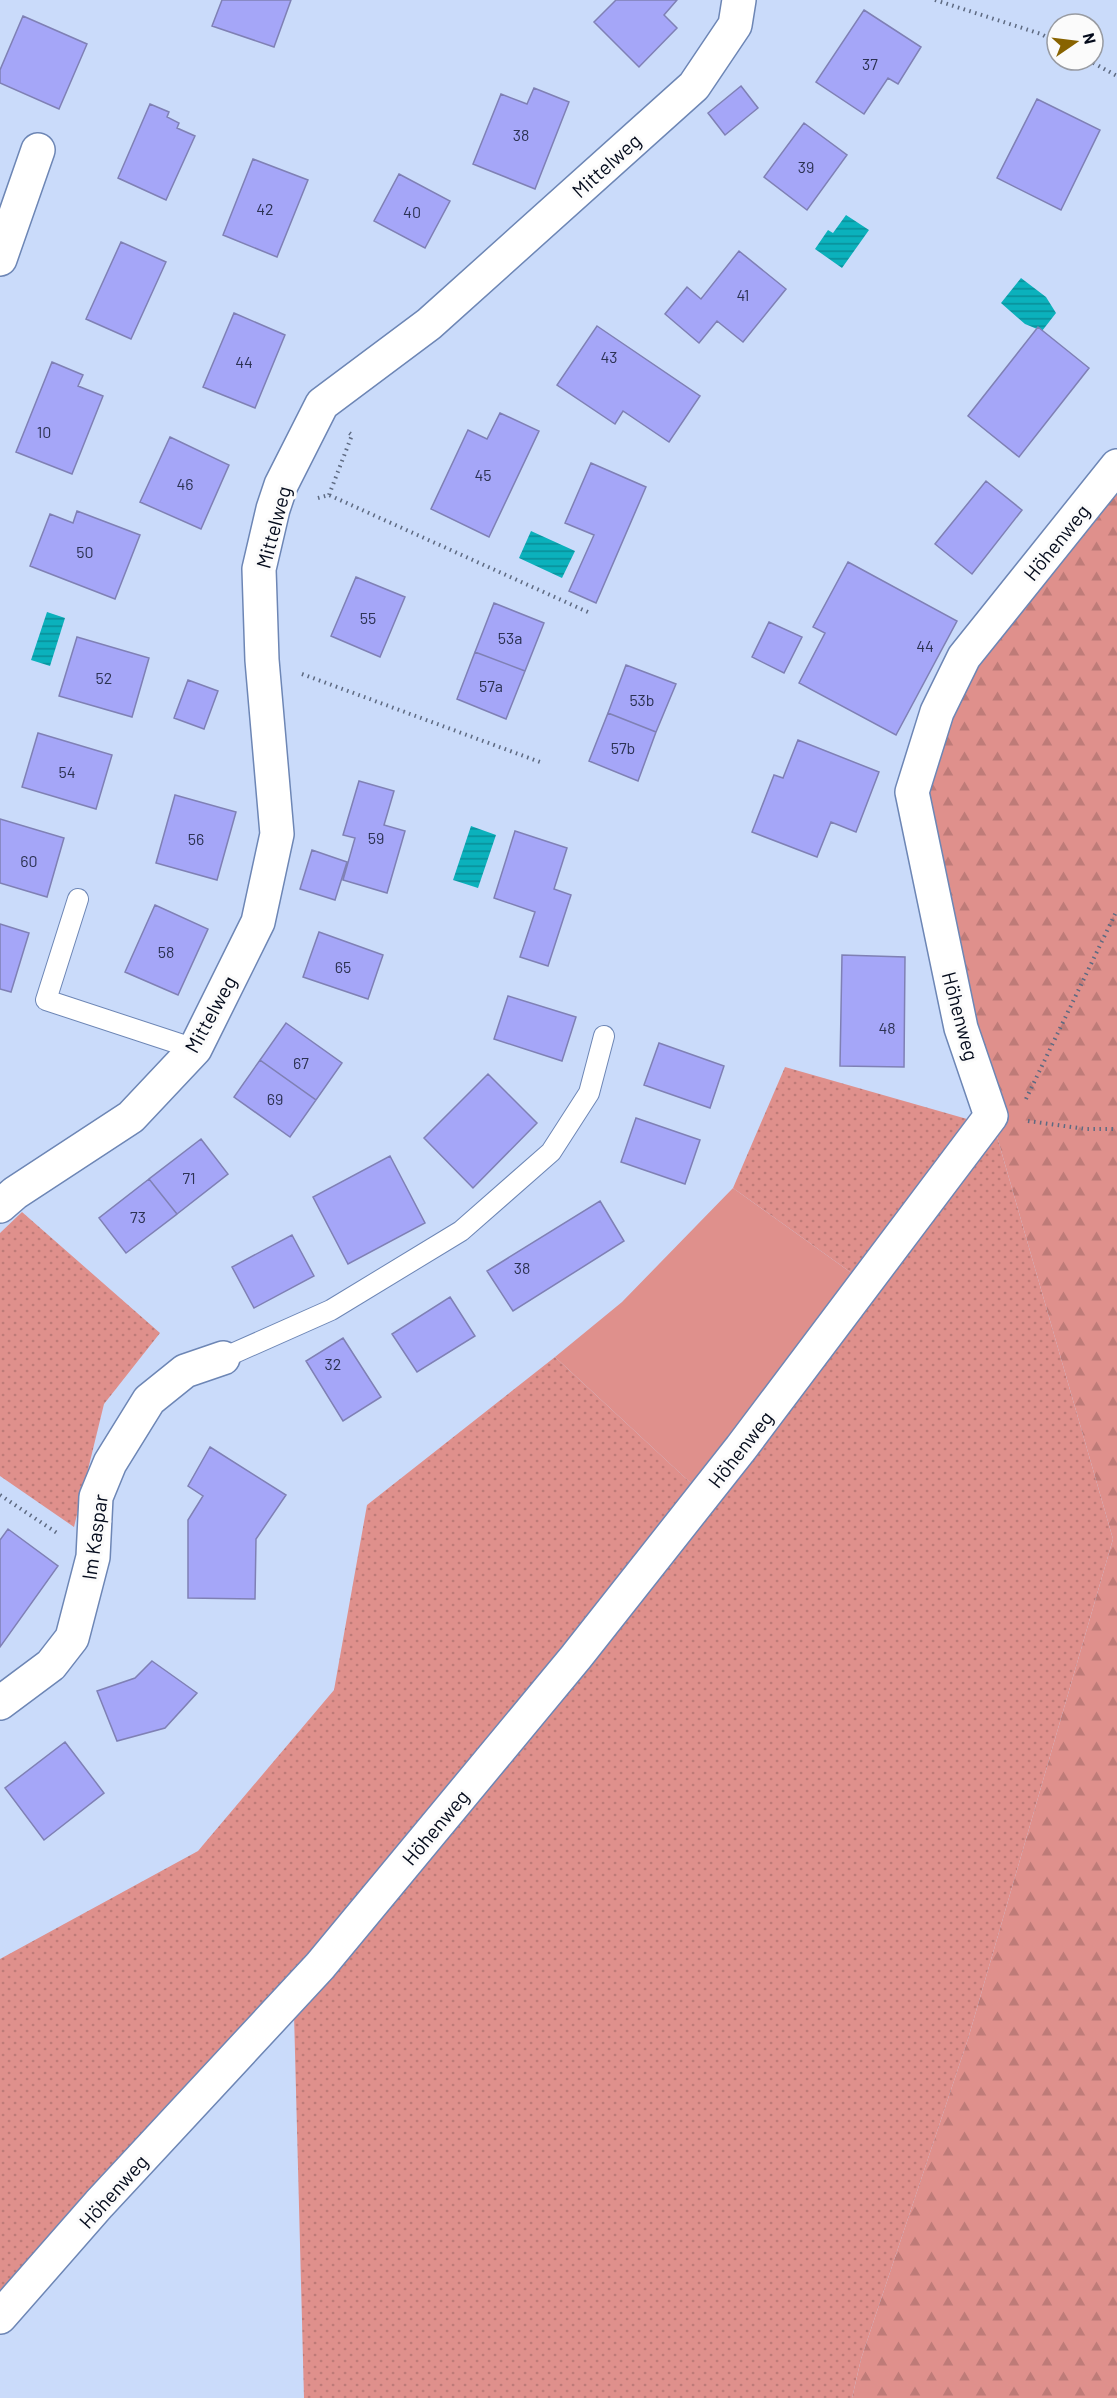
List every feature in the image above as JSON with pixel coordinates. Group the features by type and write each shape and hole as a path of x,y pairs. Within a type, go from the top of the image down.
{"street":[{"name":"Mittelweg","path":"0,1206 15,1193 131,1117 195,1049 258,922 277,834 262,660 259,569 273,509 282,485 322,404 429,324 694,86 735,25 739,0"},
{"path":"0,259 38,150"},
{"name":"Höhenweg","path":"0,2317 99,2204 320,1966 569,1666 1004,1118 961,1029 912,792 937,712 964,657 1117,466"},
{"name":"Im Kaspar","path":"0,1703 51,1665 72,1638 93,1557 96,1497 110,1463 149,1400 185,1371 223,1358"}],"lane":[{"path":"78,900 46,1000 195,1049"},
{"path":"223,1358 331,1310 461,1231 551,1152 589,1093 604,1036"}],"path":[{"path":"935,0 1045,36"},
{"path":"273,509 329,495 590,613"},
{"path":"262,660 540,762"},
{"path":"1117,910 1004,1118 1086,1130 1117,1129"},
{"path":"0,1495 93,1557"}],"green space":[{"path":"1117,466 1117,2398 852,2398 861,2359 968,2039 1113,1539 996,1133 912,792 937,712"},
{"path":"785,1067 967,1119 853,1274 733,1188"},
{"path":"996,1133 1113,1539 968,2039 861,2359 852,2398 304,2398 294,2014"},
{"path":"733,1188 853,1274 694,1486 555,1357 622,1302"},
{"path":"22,1212 160,1333 104,1404 74,1527 0,1476 0,1233"},
{"path":"555,1357 694,1486 318,1949 0,2293 0,1959 198,1851 334,1690 367,1505"}],"shaded area":[{"path":"846,215 869,230 842,268 815,249 828,230 833,233"},
{"path":"1021,278 1046,297 1056,313 1042,331 1025,324 1001,303"},
{"path":"531,531 575,551 562,578 519,558"},
{"path":"47,612 65,618 50,666 31,660"},
{"path":"471,826 496,835 478,888 453,880"}],"building":[{"path":"222,0 291,0 274,47 212,26"},
{"path":"616,0 677,0 664,15 677,28 639,67 594,22"},
{"path":"864,10 921,47 898,84 888,78 864,114 816,82"},
{"path":"23,16 87,44 59,109 0,83 0,70"},
{"path":"741,86 758,108 725,135 708,113"},
{"path":"534,88 569,102 535,189 473,164 501,94 527,104"},
{"path":"1037,99 1100,130 1061,210 997,178"},
{"path":"150,104 169,112 167,117 179,123 177,128 195,136 166,200 118,178"},
{"path":"804,123 847,155 807,210 764,177"},
{"path":"253,159 308,180 277,257 223,235"},
{"path":"399,174 450,201 425,248 374,221"},
{"path":"121,242 166,262 131,339 86,319"},
{"path":"739,251 786,289 743,342 717,321 699,343 665,314 687,287 701,299"},
{"path":"234,313 285,335 255,408 203,387"},
{"path":"597,326 700,396 669,442 623,411 615,424 557,385"},
{"path":"1038,327 1089,368 1019,457 968,416"},
{"path":"52,362 83,375 78,386 103,396 72,474 16,452"},
{"path":"500,413 539,431 489,537 431,509 468,430 487,439"},
{"path":"170,437 229,465 201,529 140,502"},
{"path":"591,463 646,487 596,603 569,591 594,535 565,523"},
{"path":"986,481 1022,510 972,574 935,544"},
{"path":"77,511 140,535 115,599 30,566 50,514 73,523"},
{"path":"848,562 957,621 896,735 799,683 825,633 813,627"},
{"path":"356,577 405,597 380,657 331,636"},
{"path":"494,603 544,623 525,671 475,652"},
{"path":"769,622 802,637 784,673 752,657"},
{"path":"77,637 149,658 132,717 59,696"},
{"path":"475,652 525,671 506,719 457,699"},
{"path":"626,665 676,684 656,732 608,713"},
{"path":"188,680 218,691 204,729 174,718"},
{"path":"608,713 656,732 638,781 589,761"},
{"path":"38,733 112,755 96,809 22,787"},
{"path":"798,740 879,772 856,832 831,822 817,857 752,832 774,775 783,778"},
{"path":"359,781 394,791 384,825 405,831 387,893 343,880 355,838 343,835"},
{"path":"175,795 236,812 217,880 156,863"},
{"path":"0,819 64,838 47,897 0,883"},
{"path":"515,831 567,848 554,889 571,895 548,966 520,957 535,912 494,898"},
{"path":"312,850 347,862 335,900 300,889"},
{"path":"155,905 208,929 178,995 125,972"},
{"path":"0,924 29,933 11,992 0,989"},
{"path":"319,932 383,955 368,999 303,977"},
{"path":"842,955 905,957 904,1067 840,1066"},
{"path":"508,996 576,1017 562,1061 494,1039"},
{"path":"286,1023 342,1063 316,1100 260,1060"},
{"path":"659,1043 724,1066 710,1108 644,1085"},
{"path":"260,1060 316,1100 290,1137 234,1097"},
{"path":"488,1074 537,1123 473,1188 424,1138"},
{"path":"636,1118 700,1140 685,1184 621,1162"},
{"path":"201,1139 228,1174 177,1214 149,1179"},
{"path":"390,1156 425,1223 348,1264 313,1197"},
{"path":"149,1179 177,1214 126,1253 99,1218"},
{"path":"600,1201 624,1241 513,1311 487,1271"},
{"path":"292,1235 314,1276 254,1308 232,1267"},
{"path":"450,1297 475,1336 417,1372 392,1334"},
{"path":"343,1338 381,1397 343,1421 306,1361"},
{"path":"210,1447 286,1495 256,1539 255,1599 188,1598 188,1520 203,1496 188,1486"},
{"path":"8,1529 58,1566 0,1647 0,1540"},
{"path":"152,1661 197,1693 165,1728 117,1741 97,1691 135,1678"},
{"path":"65,1742 104,1793 44,1840 5,1788"}]}
